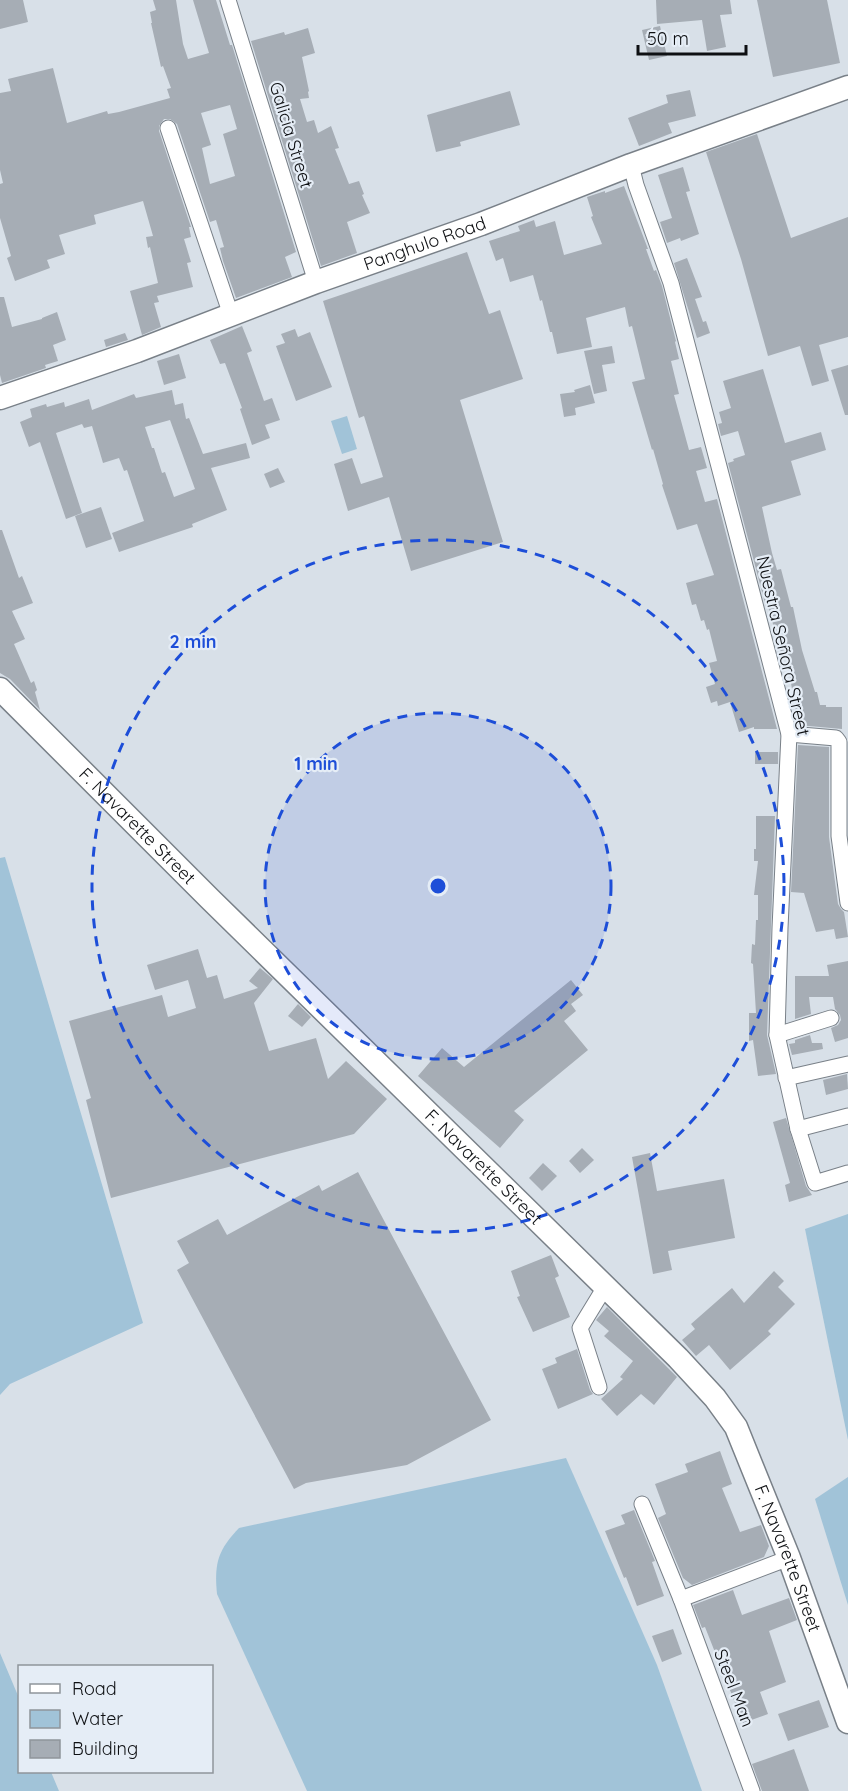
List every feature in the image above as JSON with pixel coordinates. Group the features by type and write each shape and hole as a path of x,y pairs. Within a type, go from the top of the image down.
{"main road":[{"name":"Panghulo Road","path":"0,398 137,351 316,282 481,224 631,165 848,87"},
{"name":"F. Navarette Street","path":"0,689 210,899 678,1358 715,1398 736,1427 789,1558 848,1722"}],"street":[{"name":"Galicia Street","path":"228,0 316,282"},
{"path":"168,128 231,315"},
{"name":"Nuestra Señora Street","path":"631,165 670,283 789,734 777,1035 786,1078 798,1129 815,1183 848,1173"},
{"path":"789,734 836,738 839,742 839,836 848,903"},
{"path":"777,1035 831,1018"},
{"path":"786,1078 848,1064"},
{"path":"798,1129 848,1116"},
{"path":"599,1387 580,1328 605,1287"},
{"name":"Steel Man","path":"642,1504 681,1599 752,1791"},
{"path":"681,1599 789,1558"}],"water":[{"path":"347,416 357,449 342,454 331,421"},
{"path":"5,857 143,1323 10,1384 0,1395 0,858"},
{"path":"848,1214 848,1440 805,1229"},
{"path":"566,1458 657,1665 702,1791 307,1791 217,1594 217,1565 226,1543 239,1528"},
{"path":"848,1477 848,1605 815,1499"},
{"path":"0,1653 18,1696 18,1773 51,1773 59,1791 0,1791"}],"building":[{"path":"0,0 23,0 28,22 0,29"},
{"path":"153,0 176,0 183,44 188,59 209,53 193,0 216,0 296,252 285,257 292,277 236,298 223,261 220,248 224,247 216,220 210,222 177,124 170,119 164,119 159,126 159,131 191,227 189,227 191,237 184,239 191,262 187,263 193,287 157,296 159,302 154,303 161,327 142,335 130,291 158,283 146,237 153,236 143,201 94,215 96,224 59,235 65,254 47,260 50,268 15,281 7,258 11,256 0,218 0,184 3,183 0,170 0,93 11,91 8,79 53,68 67,123 107,111 108,114 119,112 170,98 167,89 171,88 163,66 161,67 151,23 150,12 156,10","holes":["230,105 237,129 223,134 235,176 210,184 202,148 211,145 201,113"]},
{"path":"656,0 730,0 732,14 720,15 726,47 707,51 702,20 657,24"},
{"path":"757,0 827,0 840,63 773,77"},
{"path":"660,26 667,56 649,60 642,30"},
{"path":"308,28 315,53 302,57 309,98 300,99 307,122 314,120 318,133 331,126 339,148 335,149 349,184 359,181 370,213 347,222 357,253 321,266 251,41"},
{"path":"690,90 696,116 668,123 672,133 639,146 628,118 668,103 666,95"},
{"path":"510,91 520,125 460,142 461,146 436,152 427,115"},
{"path":"757,134 791,238 848,217 848,337 819,345 829,381 812,386 800,346 768,356 741,259 706,152"},
{"path":"683,167 690,191 686,192 699,234 681,241 680,238 667,243 660,222 672,218 658,175"},
{"path":"624,186 654,271 656,270 662,286 679,359 671,361 679,394 674,395 689,450 701,447 707,468 696,471 705,502 717,499 777,729 754,729 754,727 739,732 730,702 718,706 717,701 711,703 706,687 715,684 709,663 717,661 709,629 707,630 704,620 701,621 696,604 692,605 686,583 714,575 697,524 677,530 662,485 632,382 645,379 625,307 586,318 592,347 557,354 533,275 510,282 503,258 496,261 489,241 520,231 518,226 534,220 536,227 555,221 564,255 602,244 591,217 593,216 587,197"},
{"path":"467,252 489,314 500,310 523,379 460,400 503,542 411,571 389,497 348,511 334,464 352,458 361,484 383,477 364,416 359,418 323,301"},
{"path":"687,258 702,297 695,299 703,322 706,321 710,333 697,338 674,263"},
{"path":"0,297 4,297 12,327 42,319 57,312 66,340 53,345 58,361 45,365 46,368 2,383 0,375"},
{"path":"242,326 252,351 247,353 264,401 272,398 280,420 265,425 270,438 252,445 240,409 242,408 225,363 220,364 210,340"},
{"path":"295,329 298,337 310,332 332,387 296,401 276,346 285,343 281,334"},
{"path":"125,333 128,340 106,347 104,340"},
{"path":"612,346 615,363 602,365 607,391 594,394 584,351"},
{"path":"179,354 186,378 164,385 157,361"},
{"path":"848,365 848,415 845,415 831,370"},
{"path":"763,369 785,443 821,432 826,450 791,461 801,495 762,507 772,553 777,570 781,569 791,607 793,607 802,650 815,692 817,692 820,705 842,707 842,729 798,725 786,653 781,653 768,606 766,607 728,463 745,455 738,431 721,436 718,424 722,423 719,412 731,408 723,381"},
{"path":"590,385 595,403 575,408 576,415 564,417 560,394 575,392 574,390"},
{"path":"172,390 175,405 183,403 186,419 189,418 203,454 246,443 250,458 211,468 227,510 192,524 193,527 119,552 112,533 144,521 127,470 124,471 119,458 103,463 92,426 84,428 82,424 56,433 82,513 66,519 40,442 29,447 20,422 32,417 30,409 46,404 47,407 64,402 65,407 89,399 92,410 134,394 136,398","holes":["170,420 195,489 174,497 165,472 162,473 145,427"]},
{"path":"278,468 285,482 270,488 264,474"},
{"path":"101,507 112,539 86,548 75,516"},
{"path":"0,530 2,530 19,578 22,576 33,603 12,611 25,639 14,644 31,683 34,681 40,710 10,679 0,673"},
{"path":"798,745 829,747 829,837 838,904 844,912 848,937 836,939 834,929 816,932 804,893 791,892"},
{"path":"755,752 778,752 778,764 755,764"},
{"path":"756,816 775,816 767,1035 776,1074 758,1076 753,1040 749,1041 749,1013 756,1013 753,964 751,963 752,944 755,945 756,920 758,920 758,895 754,895 758,861 754,861"},
{"path":"198,949 207,978 217,975 224,999 258,988 249,981 260,968 273,979 254,1003 269,1051 316,1038 328,1079 346,1061 387,1099 354,1134 111,1198 86,1100 91,1098 69,1021 162,995 168,1017 196,1008 188,980 155,990 147,965"},
{"path":"848,961 848,1038 835,1042 831,1028 838,1025 841,1020 835,1009 833,997 809,997 811,1014 795,1019 795,976 829,976 827,965"},
{"path":"571,980 583,995 571,1004 576,1011 564,1021 588,1050 514,1111 524,1120 500,1148 418,1076 442,1048 464,1067"},
{"path":"298,1004 311,1017 302,1027 288,1016"},
{"path":"810,1035 812,1043 822,1043 823,1049 792,1055 789,1044"},
{"path":"847,1074 848,1089 826,1095 823,1080"},
{"path":"786,1118 806,1186 812,1195 789,1202 785,1185 790,1183 773,1122"},
{"path":"582,1148 594,1160 580,1173 569,1161"},
{"path":"650,1153 657,1191 724,1179 735,1238 668,1251 672,1270 653,1274 632,1157"},
{"path":"543,1163 557,1176 542,1191 529,1178"},
{"path":"358,1172 491,1420 407,1465 306,1483 294,1489 177,1270 189,1263 177,1241 218,1219 227,1235 319,1185 322,1191"},
{"path":"551,1255 559,1276 555,1278 570,1317 533,1332 517,1297 520,1296 511,1271"},
{"path":"774,1271 784,1281 778,1287 795,1304 768,1331 771,1334 730,1370 709,1345 696,1356 682,1340 695,1329 691,1324 732,1288 744,1303"},
{"path":"607,1307 677,1377 654,1405 641,1394 617,1416 601,1399 623,1379 620,1377 633,1361 604,1336 609,1331 596,1320"},
{"path":"577,1349 593,1394 558,1409 542,1369 557,1363 555,1358"},
{"path":"720,1451 732,1484 722,1488 740,1532 761,1525 769,1546 764,1557 692,1585 683,1578 658,1518 666,1514 655,1484 688,1472 685,1464"},
{"path":"634,1510 655,1561 652,1562 664,1596 637,1606 605,1531 625,1524 621,1515"},
{"path":"733,1590 742,1615 789,1598 797,1620 769,1631 786,1682 760,1692 768,1714 743,1723 705,1627 702,1628 693,1605"},
{"path":"673,1629 682,1654 662,1662 652,1636"},
{"path":"819,1700 829,1727 788,1741 778,1714"},
{"path":"794,1749 809,1791 762,1791 752,1764"}]}
